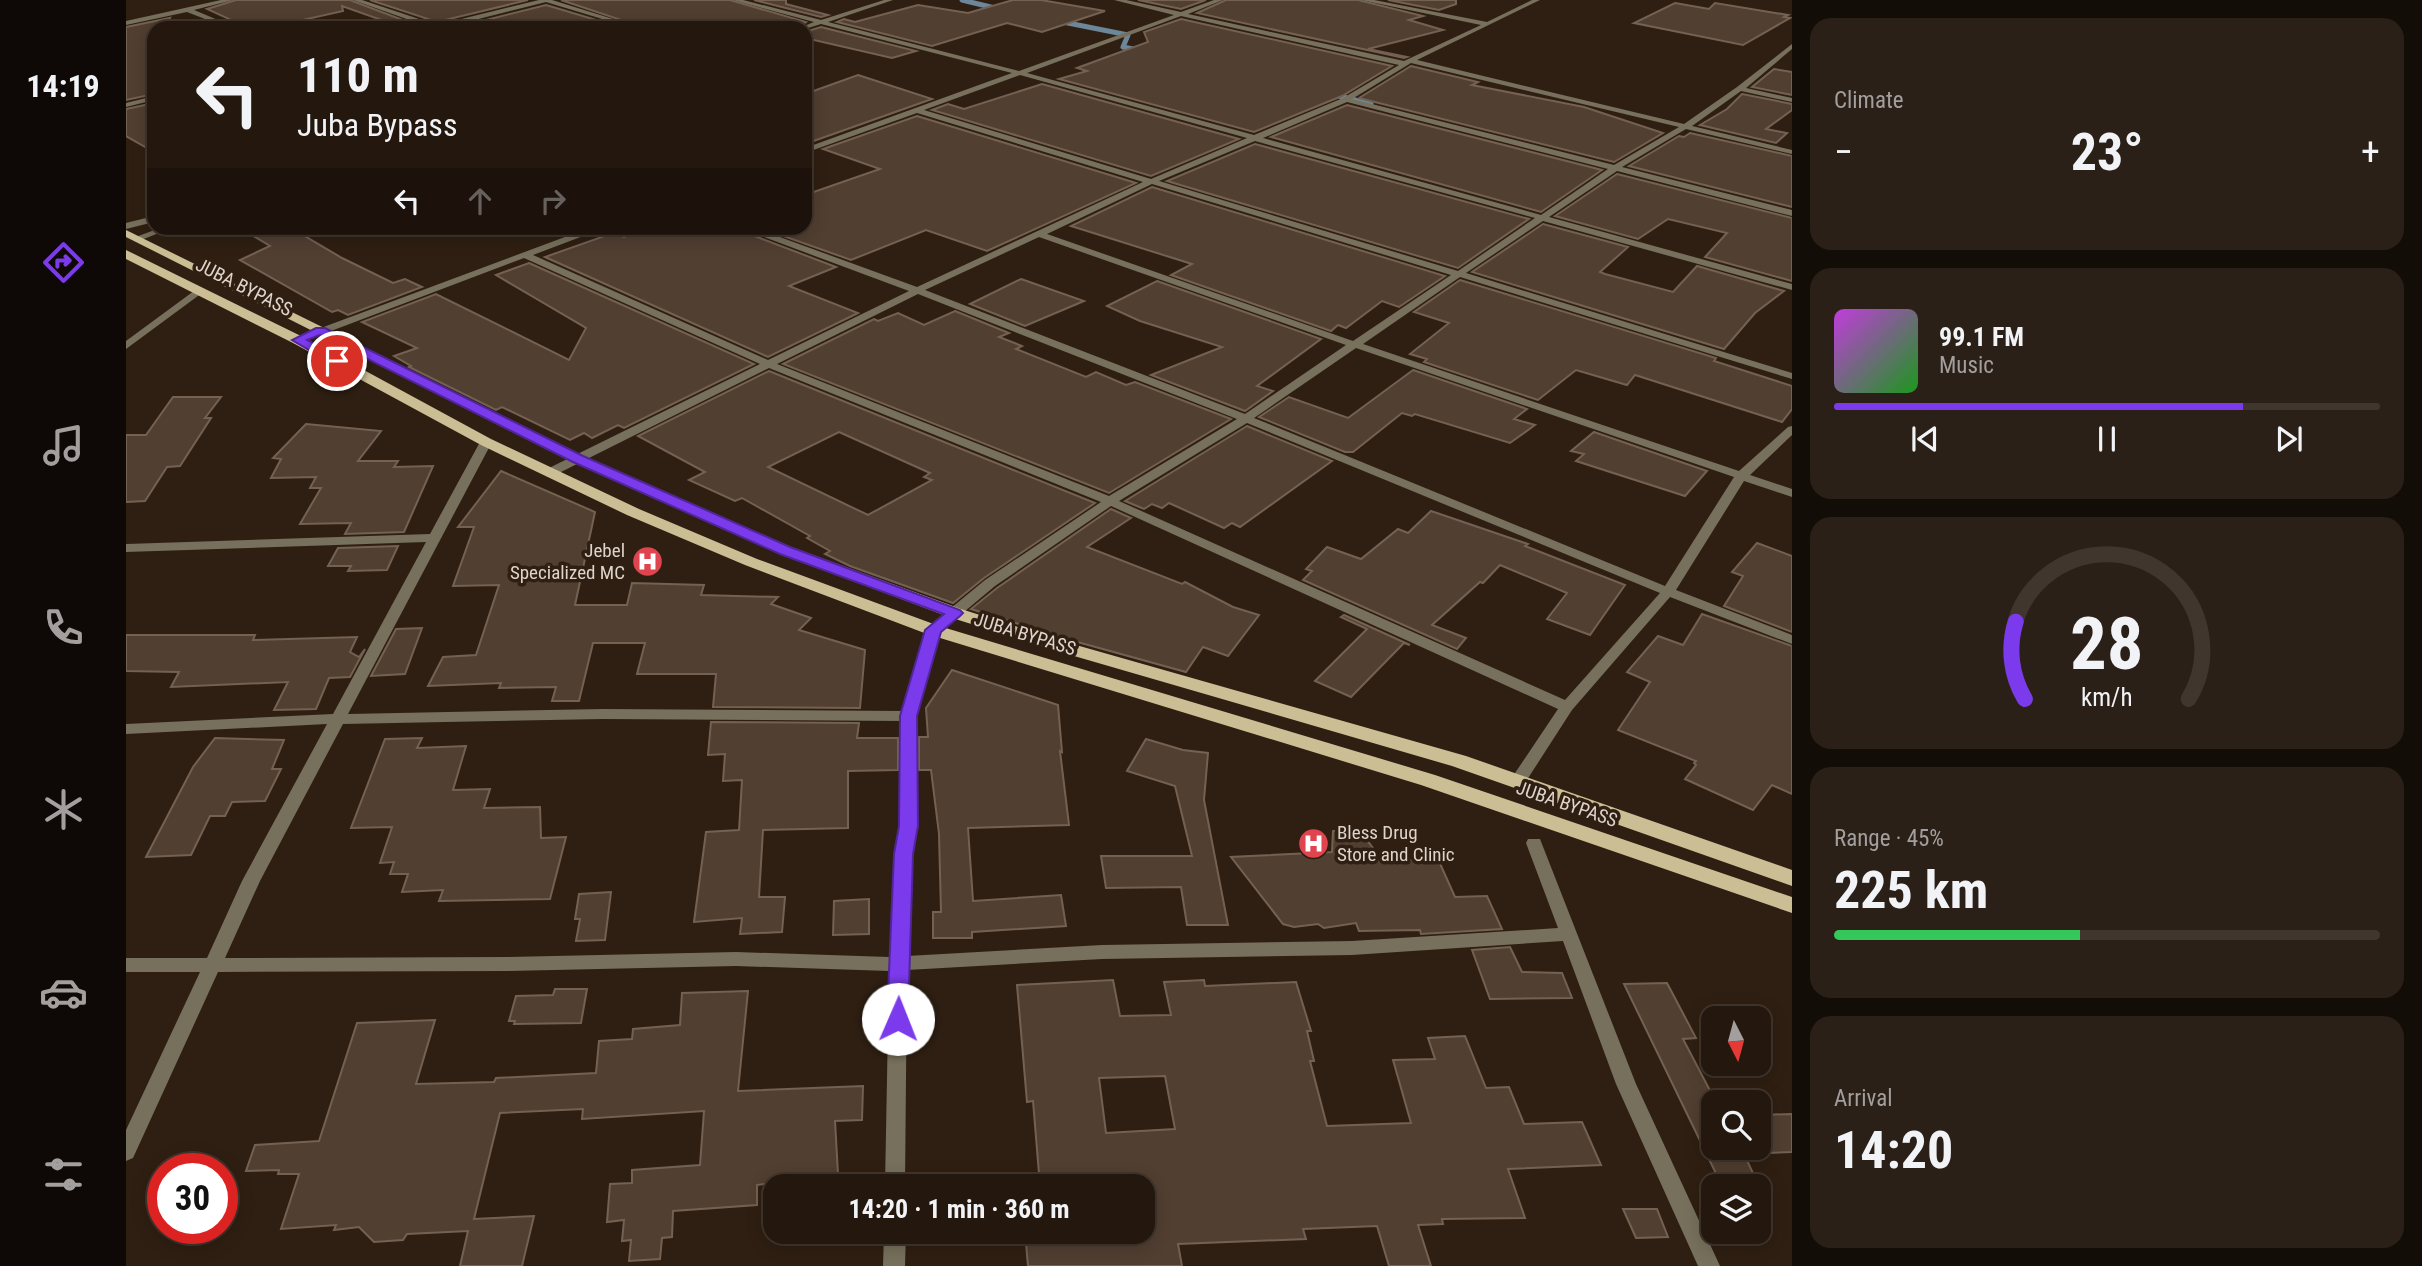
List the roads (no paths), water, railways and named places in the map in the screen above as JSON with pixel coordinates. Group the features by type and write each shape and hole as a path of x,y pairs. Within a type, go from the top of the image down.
{"main road":[{"name":"JUBA BYPASS","path":"129,235 578,459 785,550 955,613 1056,645 1308,715 1517,782 1792,878"},
{"name":"JUBA BYPASS","path":"126,254 298,340 486,442 633,512 751,562 933,630 1429,780 1792,905"}],"street":[{"path":"126,23 230,0"},
{"path":"356,0 417,21"},
{"path":"464,21 546,0 616,21"},
{"path":"736,0 1258,137 1792,287"},
{"path":"812,25 890,0"},
{"path":"1117,0 1408,62 1792,152"},
{"path":"812,149 1220,0"},
{"path":"1364,0 1488,24"},
{"path":"551,472 918,290 1042,235 1150,182 1346,100 1408,62 1537,0"},
{"path":"186,9 216,21"},
{"path":"895,1174 898,964 908,826 909,716 933,630 990,583 1110,501 1246,418 1543,217 1683,128 1787,55 1792,46"},
{"path":"1740,89 1792,100"},
{"path":"126,105 147,100"},
{"path":"1346,100 1792,213"},
{"path":"918,111 1150,182 1462,272 1792,376"},
{"path":"129,235 147,223"},
{"path":"129,235 147,232"},
{"path":"298,340 576,235"},
{"path":"767,235 918,290 1246,418 1667,593 1792,640"},
{"path":"1042,235 1792,493"},
{"path":"523,254 768,364 1110,501 1567,707"},
{"path":"126,346 201,290"},
{"path":"1517,782 1567,707 1667,593 1741,476 1792,429"},
{"path":"126,1152 251,881 486,442"},
{"path":"126,548 435,538"},
{"path":"126,729 338,719 603,715 909,716"},
{"path":"1534,843 1626,1084 1709,1266"},
{"path":"126,965 505,964 736,959 898,964 1102,952 1352,948 1570,934"},
{"path":"894,1266 895,1244"}],"waterway":[{"path":"962,0 999,9"},
{"path":"1058,21 1128,35 1123,47 1143,51"},
{"path":"1331,94 1371,104"}],"place":[{"name":"Jebel Specialized MC","path":"648,561"},
{"name":"Bless Drug Store and Clinic","path":"1314,843"}]}
